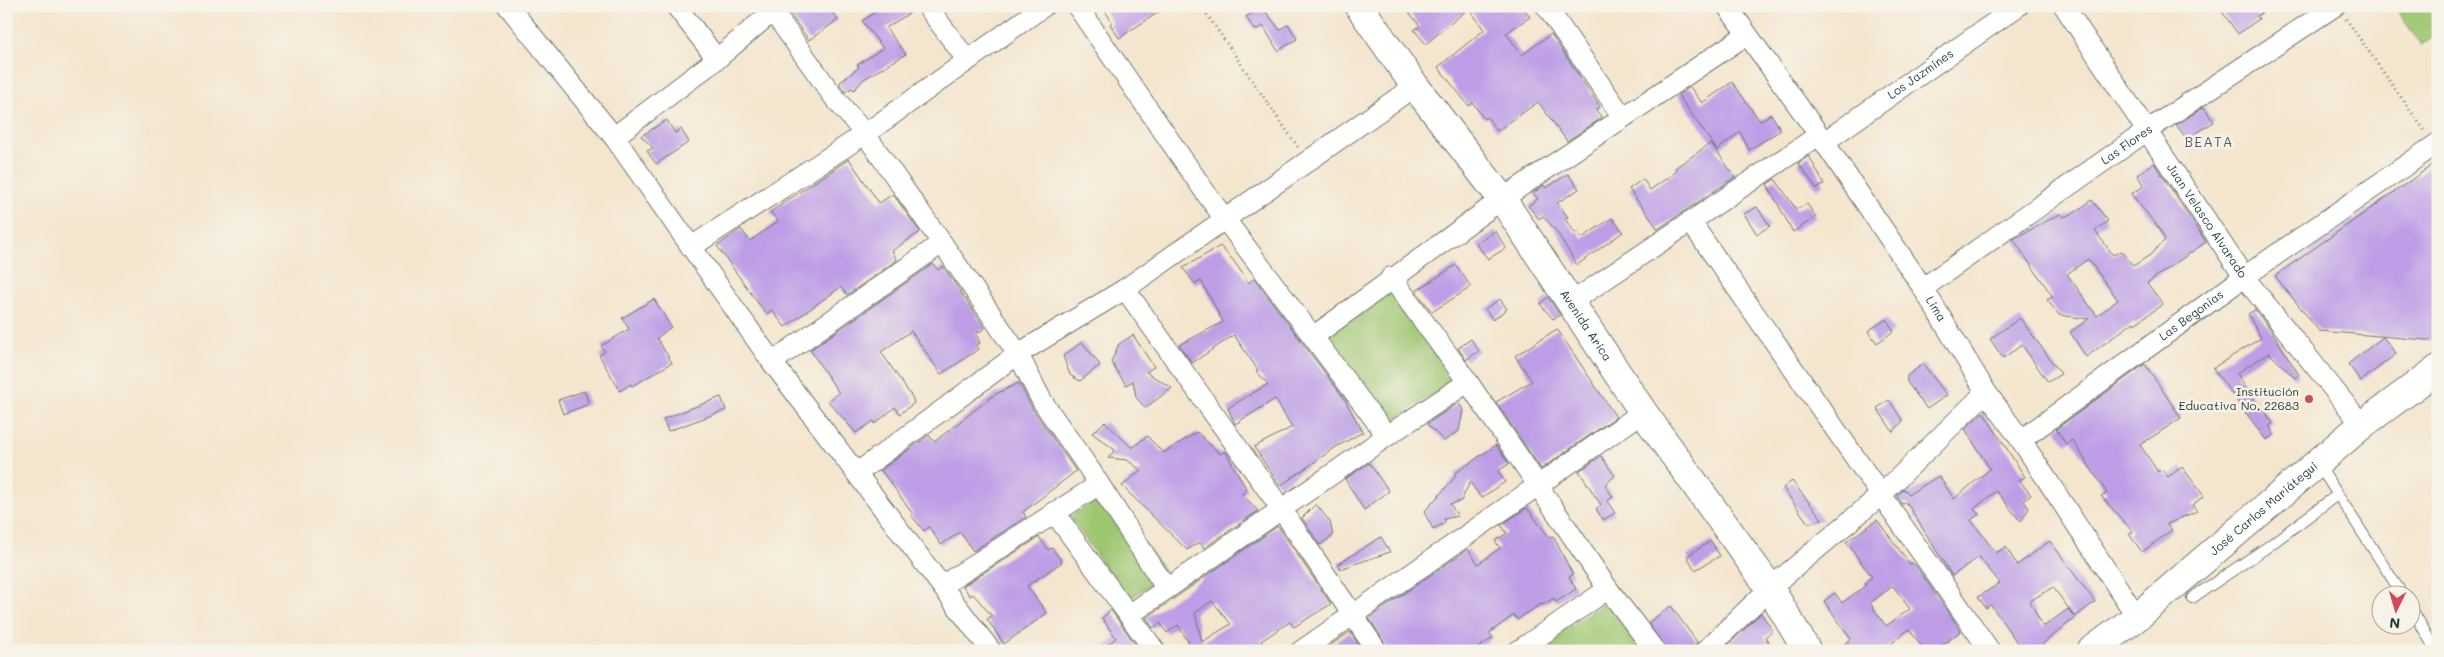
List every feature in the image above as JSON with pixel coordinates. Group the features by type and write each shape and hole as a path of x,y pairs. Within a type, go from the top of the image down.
{"street":[{"path":"508,6 614,137 772,362 991,651"},
{"path":"676,6 717,59"},
{"path":"927,6 967,60"},
{"path":"691,247 865,134 1044,6"},
{"path":"1077,6 1210,199 1314,336 1386,436"},
{"name":"Avenida Arica","path":"1359,6 1415,86 1502,199 1643,412 1770,588 1807,651"},
{"path":"1546,6 1622,116"},
{"name":"Lima","path":"1726,6 1821,139 1922,288 1986,392 2021,440 2137,617"},
{"name":"Los Jazmines","path":"1570,303 1690,221 1821,139 2018,6"},
{"name":"Juan Velasco Alvarado","path":"2064,6 2244,276 2362,425"},
{"path":"614,137 717,59 770,9 833,96 865,134 1018,354 1042,401 1166,588"},
{"name":"Las Flores","path":"1922,288 2148,130 2339,10"},
{"path":"1314,336 1391,277 1502,199 1622,116 1746,35"},
{"path":"857,473 1018,354 1125,289 1415,86"},
{"name":"Las Begonias","path":"2021,440 2244,276 2436,144"},
{"path":"1690,221 1990,651"},
{"path":"772,362 942,243"},
{"path":"1391,277 1468,382 1608,589 1655,651"},
{"path":"1125,289 1282,510 1377,651"},
{"name":"José Carlos Mariátegui","path":"2091,651 2137,617 2362,425 2438,369"},
{"path":"1128,616 1386,436 1468,382"},
{"path":"1704,651 1770,588 1882,495 1986,392"},
{"path":"1301,651 1643,412"},
{"path":"942,585 1098,485"},
{"path":"1054,512 1155,651"},
{"path":"1523,650 1608,589"}],"lane":[{"path":"2317,463 2395,584"},
{"path":"2192,598 2266,548 2337,496"},
{"path":"2422,626 2436,651"}],"path":[{"path":"1200,6 1308,162"},
{"path":"2339,10 2436,144"}],"green space":[{"path":"2394,6 2438,6 2438,33 2421,45"},
{"path":"1391,288 1456,379 1388,424 1325,332"},
{"path":"1109,492 1166,574 1128,600 1070,517"},
{"path":"1608,601 1644,651 1540,651 1541,645"}],"building":[{"path":"784,6 827,6 838,20 809,40"},
{"path":"884,6 915,6 916,9 886,28 906,54 864,79 854,90 852,88 845,92 839,83 859,67 857,65 883,48 862,21"},
{"path":"1102,6 1168,6 1119,38"},
{"path":"1404,6 1522,6 1530,17 1506,33 1522,55 1551,34 1600,107 1596,110 1602,118 1567,141 1538,102 1497,131 1487,117 1484,119 1473,103 1469,106 1438,67 1484,30 1469,8 1426,44 1414,30 1420,26"},
{"path":"2218,6 2271,6 2257,16 2259,19 2238,34"},
{"path":"1262,7 1280,30 1288,24 1297,39 1278,51 1263,26 1255,30 1246,17"},
{"path":"1732,82 1760,121 1771,114 1781,130 1749,150 1740,132 1717,150 1678,95 1690,87 1702,103"},
{"path":"2204,107 2214,122 2187,139 2176,125"},
{"path":"667,120 675,133 681,129 689,142 656,164 647,151 653,148 641,136"},
{"path":"1711,143 1735,177 1658,229 1629,189 1643,179 1650,190 1677,171 1675,168"},
{"path":"1809,156 1824,184 1817,189 1798,163"},
{"path":"849,159 879,203 893,194 920,232 892,251 897,260 847,295 841,287 785,327 772,310 766,314 717,246 741,229 750,241 778,221 770,212"},
{"path":"2438,161 2438,341 2319,331 2275,276"},
{"path":"2154,163 2206,242 2147,283 2163,304 2135,324 2134,322 2086,357 2070,332 2089,319 2059,315 2047,300 2053,297 2013,239 2060,214 2063,217 2074,213 2092,200 2108,221 2095,231 2113,255 2122,251 2133,266 2150,255 2165,240 2159,228 2131,194 2144,186 2137,175","holes":["2088,259 2118,300 2097,316 2067,274"]},
{"path":"1568,174 1579,189 1557,203 1568,217 1565,219 1575,233 1577,231 1582,238 1612,218 1623,232 1577,265 1557,232 1543,216 1539,219 1528,206 1538,199 1533,193 1544,185 1546,188"},
{"path":"1775,179 1796,209 1807,204 1816,217 1793,232 1767,184"},
{"path":"1757,207 1770,226 1757,234 1744,214"},
{"path":"1495,231 1506,248 1488,259 1476,244"},
{"path":"1220,246 1233,260 1249,283 1254,278 1343,397 1363,432 1336,447 1280,486 1254,447 1292,427 1275,399 1235,424 1228,408 1268,384 1256,371 1258,370 1234,335 1192,363 1179,345 1223,322 1201,281 1195,284 1183,268"},
{"path":"933,264 938,270 943,266 985,328 976,334 980,343 976,345 979,349 941,374 911,331 881,352 912,397 914,403 900,414 895,407 875,424 874,421 856,433 828,401 839,393 810,350"},
{"path":"1456,265 1471,287 1432,312 1416,291"},
{"path":"1548,297 1560,315 1553,319 1540,304"},
{"path":"654,299 671,327 657,338 672,363 620,391 599,355 605,352 601,346 629,329 622,318"},
{"path":"1500,299 1507,309 1493,320 1485,309"},
{"path":"2255,310 2271,330 2299,375 2295,378 2269,353 2237,373 2260,411 2263,409 2273,423 2269,426 2274,435 2266,440 2213,368 2261,338 2248,314"},
{"path":"2020,318 2061,374 2048,382 2022,345 2003,358 1990,339"},
{"path":"1886,319 1894,331 1877,343 1868,331"},
{"path":"1557,329 1616,417 1541,469 1496,402 1532,381 1515,356"},
{"path":"1133,335 1154,367 1146,372 1172,388 1145,408 1136,397 1133,381 1126,385 1111,362 1119,344"},
{"path":"2383,337 2396,354 2361,381 2348,364"},
{"path":"1471,339 1479,351 1466,360 1458,348"},
{"path":"1082,342 1100,365 1080,381 1070,375 1063,356"},
{"path":"1923,364 1947,395 1927,409 1907,382 1907,376"},
{"path":"2145,364 2181,418 2140,445 2158,472 2161,469 2168,477 2182,467 2204,496 2192,505 2197,511 2167,524 2172,530 2142,552 2129,534 2133,532 2101,496 2107,493 2072,440 2066,444 2056,429"},
{"path":"1019,383 1032,408 1076,471 1023,512 1026,517 973,551 960,532 941,545 929,527 924,531 911,515 913,514 881,470 929,435 934,442 994,395"},
{"path":"584,391 589,404 563,414 558,400"},
{"path":"721,397 726,410 668,431 663,419"},
{"path":"1889,400 1903,421 1893,432 1877,408"},
{"path":"1458,403 1463,409 1459,431 1444,441 1427,424"},
{"path":"1983,412 2025,477 2019,480 2031,495 2024,501 2029,508 2021,522 1996,491 1974,509 1979,514 1971,520 1996,553 2006,547 2017,565 2050,541 2095,602 2075,617 2053,587 2030,601 2043,627 2068,609 2075,618 2034,651 2023,651 1991,605 1986,608 1978,597 2000,583 1979,557 1952,576 1907,503 1902,504 1897,496 1904,489 1909,494 1939,476 1954,499 1990,469 1965,429"},
{"path":"1105,422 1132,448 1147,436 1163,453 1197,432 1220,454 1225,451 1247,490 1242,494 1258,511 1204,548 1199,542 1187,550 1122,486 1141,470 1127,460 1108,458 1115,450 1092,433"},
{"path":"1496,445 1509,464 1498,471 1505,482 1481,498 1470,482 1461,501 1450,504 1458,516 1444,519 1445,523 1433,529 1424,512 1456,476 1454,474"},
{"path":"1601,456 1615,476 1605,485 1613,497 1607,501 1615,513 1603,520 1596,509 1601,505 1579,471"},
{"path":"1369,463 1389,491 1364,510 1345,479"},
{"path":"1792,481 1823,520 1808,523 1783,488"},
{"path":"1316,504 1330,522 1333,536 1320,545 1302,518"},
{"path":"1527,508 1550,538 1553,536 1573,575 1569,577 1576,589 1556,602 1554,598 1541,604 1517,620 1514,615 1489,633 1493,638 1473,651 1389,651 1369,618 1468,549 1478,564 1500,548 1495,541 1507,533 1501,525"},
{"path":"1877,520 1910,564 1912,563 1916,566 1961,631 1935,651 1925,651 1909,629 1883,651 1835,651 1851,639 1824,601 1835,593 1842,603 1866,585 1864,583 1872,577 1846,542","holes":["1893,586 1910,609 1886,626 1870,603"]},
{"path":"1278,526 1331,604 1294,627 1290,622 1261,641 1267,651 1188,651 1192,648 1178,625 1167,633 1160,623 1153,628 1146,618","holes":["1212,601 1231,624 1202,642 1195,613"]},
{"path":"1039,537 1048,550 1052,548 1062,562 1027,586 1047,613 1004,644 987,619 992,616 973,594 970,596 963,586"},
{"path":"1381,537 1390,552 1340,569 1338,564"},
{"path":"1711,541 1720,556 1695,570 1687,556"},
{"path":"1671,606 1697,642 1693,651 1667,651 1648,623"},
{"path":"1111,610 1140,651 1099,651 1116,638 1102,618"},
{"path":"1761,613 1773,631 1765,637 1775,651 1722,651"},
{"path":"1350,632 1363,651 1322,651"}],"place":[{"name":"Institución Educativa No. 22683","path":"2309,399"}],"district":[{"name":"BEATA","path":"2209,142"}]}
